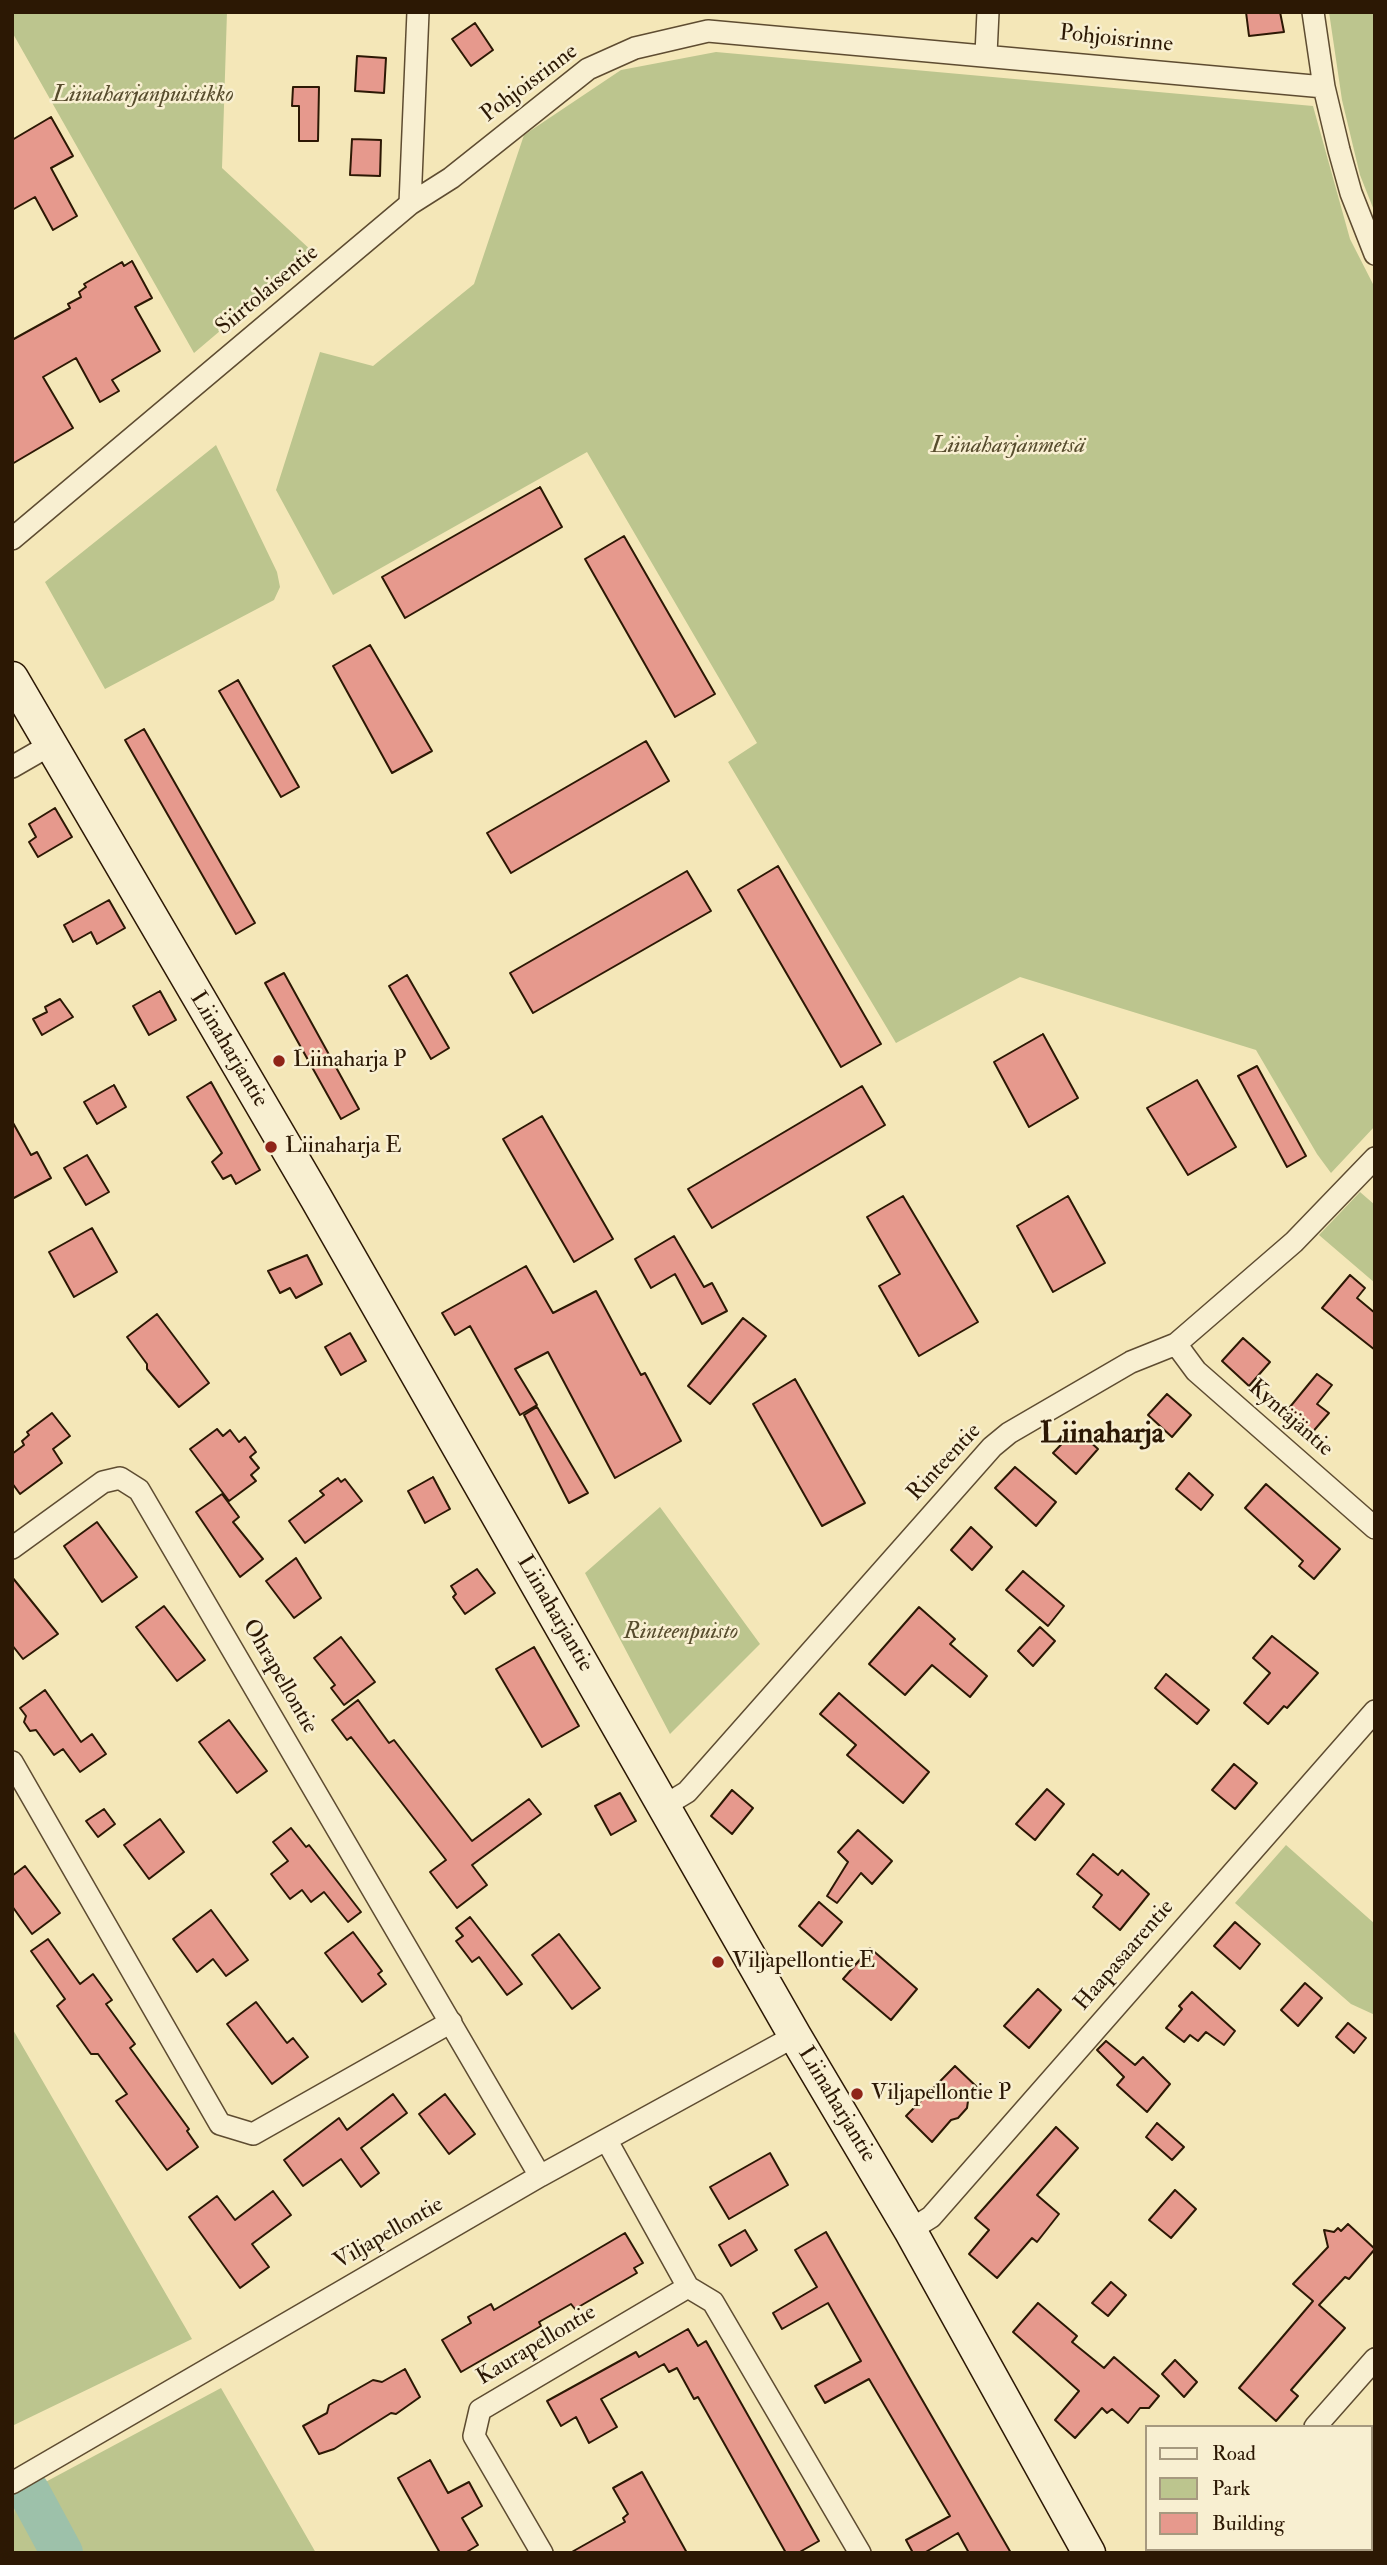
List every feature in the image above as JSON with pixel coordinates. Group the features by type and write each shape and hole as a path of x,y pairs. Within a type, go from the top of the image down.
{"main road":[{"name":"Liinaharjantie","path":"12,678 795,2036 910,2230 1089,2553"}],"street":[{"path":"410,204 418,12"},
{"path":"986,54 988,12"},
{"path":"1313,12 1324,87 1351,193 1375,254"},
{"name":"Pohjoisrinne","path":"410,204 451,178 588,69 635,48 709,22 986,54 1324,87"},
{"name":"Siirtolaisentie","path":"12,539 410,204"},
{"path":"12,767 52,744"},
{"name":"Rinteentie","path":"664,1806 687,1792 992,1447 1009,1433 1131,1362 1176,1344 1294,1242 1375,1158"},
{"name":"Kyntäjäntie","path":"1176,1344 1196,1371 1375,1528"},
{"name":"Ohrapellontie","path":"12,1548 103,1482 120,1478 139,1490 540,2176"},
{"name":"Haapasaarentie","path":"910,2230 931,2217 1375,1711"},
{"path":"12,1762 220,2124 253,2134 451,2022"},
{"name":"Viljapellontie","path":"12,2483 540,2176 795,2036"},
{"path":"607,2141 688,2287 713,2302 860,2553"},
{"name":"Kaurapellontie","path":"542,2553 474,2436 480,2410 688,2287"},
{"path":"1317,2425 1375,2359"}],"green space":[{"name":"Liinaharjanpuistikko","path":"12,12 227,12 222,168 313,252 194,353 12,32"},
{"path":"1329,12 1375,12 1375,213 1360,175 1342,100"},
{"name":"Liinaharjanmetsä","path":"716,52 1313,106 1350,239 1375,288 1375,1126 1331,1173 1256,1050 1020,977 896,1043 728,762 757,743 587,452 333,595 276,490 320,352 373,366 474,284 524,135 621,70"},
{"path":"216,445 277,572 280,587 274,600 105,689 45,582"},
{"path":"1360,1192 1375,1205 1375,1283 1319,1235"},
{"name":"Rinteenpuisto","path":"660,1507 760,1644 670,1734 585,1573"},
{"path":"1286,1845 1375,1924 1375,2015 1351,2004 1235,1903"},
{"path":"12,2028 192,2339 12,2426"},
{"path":"221,2388 316,2553 71,2553 65,2536 38,2486"},
{"path":"15,2497 47,2553 12,2553"}],"building":[{"path":"1246,12 1280,12 1284,32 1249,36"},
{"path":"475,23 493,50 471,66 452,39"},
{"path":"357,56 386,58 384,93 355,91"},
{"path":"293,87 319,87 318,141 299,141 299,106 292,106"},
{"path":"51,117 73,156 51,168 77,216 53,230 35,197 12,210 12,140"},
{"path":"352,139 381,140 380,176 350,175"},
{"path":"132,261 152,298 135,307 160,351 112,380 119,391 100,402 76,358 43,377 73,428 12,464 12,340 70,308 68,304 81,297 79,292 86,287 84,284 122,262 124,266"},
{"path":"540,487 562,527 405,618 382,577"},
{"path":"624,536 715,694 675,717 585,559"},
{"path":"370,645 432,751 392,773 333,666"},
{"path":"238,680 299,787 281,797 219,691"},
{"path":"144,729 255,923 236,934 125,740"},
{"path":"646,741 669,781 511,873 487,833"},
{"path":"55,808 72,837 38,857 29,842 36,837 29,824"},
{"path":"778,866 881,1044 841,1067 738,890"},
{"path":"687,871 711,911 533,1013 510,973"},
{"path":"109,900 125,928 97,944 91,932 73,942 64,925"},
{"path":"284,973 359,1109 341,1119 265,983"},
{"path":"407,975 449,1048 431,1059 389,986"},
{"path":"160,991 176,1020 149,1035 133,1006"},
{"path":"60,999 73,1017 42,1035 33,1019 47,1012 45,1007"},
{"path":"1043,1034 1078,1098 1029,1127 994,1062"},
{"path":"1257,1066 1306,1156 1287,1167 1238,1076"},
{"path":"1197,1080 1236,1147 1188,1175 1147,1108"},
{"path":"211,1082 260,1170 236,1184 231,1175 223,1179 212,1162 222,1153 187,1097"},
{"path":"114,1085 126,1107 97,1124 84,1102"},
{"path":"862,1086 885,1125 712,1228 688,1189"},
{"path":"542,1116 613,1239 574,1262 503,1139"},
{"path":"12,1121 31,1155 37,1152 51,1178 12,1199"},
{"path":"87,1155 109,1192 86,1205 64,1168"},
{"path":"903,1196 978,1322 919,1356 879,1286 900,1274 867,1217"},
{"path":"1068,1196 1105,1263 1053,1292 1017,1226"},
{"path":"92,1228 117,1272 74,1297 49,1252"},
{"path":"674,1236 704,1287 712,1283 727,1311 702,1324 675,1274 651,1288 635,1259"},
{"path":"307,1255 322,1284 296,1298 290,1288 280,1293 268,1271"},
{"path":"526,1266 553,1313 596,1291 641,1375 645,1373 681,1441 615,1478 548,1352 515,1369 537,1405 520,1415 470,1326 455,1335 442,1313"},
{"path":"1350,1275 1365,1288 1357,1298 1375,1313 1375,1350 1322,1308"},
{"path":"157,1314 209,1383 179,1407 147,1369 147,1364 127,1337"},
{"path":"743,1318 766,1336 710,1404 688,1386"},
{"path":"350,1333 366,1361 341,1375 325,1347"},
{"path":"1243,1338 1270,1362 1249,1386 1222,1361"},
{"path":"1317,1374 1332,1385 1317,1404 1329,1413 1310,1435 1285,1413"},
{"path":"795,1379 865,1503 822,1526 753,1404"},
{"path":"1167,1394 1191,1415 1172,1437 1148,1415"},
{"path":"537,1407 588,1493 569,1503 524,1415"},
{"path":"52,1413 70,1436 53,1449 62,1463 20,1494 12,1483 12,1454 24,1445 22,1441 29,1435 27,1432"},
{"path":"217,1429 223,1436 230,1430 239,1442 245,1437 256,1452 250,1457 259,1468 251,1475 256,1481 229,1501 190,1449"},
{"path":"1076,1429 1098,1449 1076,1474 1053,1453"},
{"path":"1015,1467 1056,1502 1036,1526 995,1488"},
{"path":"1189,1473 1213,1495 1201,1510 1176,1489"},
{"path":"433,1477 450,1509 425,1523 408,1491"},
{"path":"338,1478 341,1482 345,1479 362,1501 305,1543 289,1521 324,1495 320,1491"},
{"path":"1266,1484 1340,1549 1314,1579 1299,1566 1303,1561 1245,1508"},
{"path":"222,1494 239,1517 233,1522 263,1559 240,1577 196,1512"},
{"path":"97,1522 137,1577 102,1602 64,1546"},
{"path":"971,1527 992,1547 972,1570 951,1550"},
{"path":"296,1558 321,1598 294,1618 266,1581"},
{"path":"477,1569 495,1593 465,1614 453,1597 456,1594 451,1586"},
{"path":"1023,1571 1064,1606 1048,1626 1006,1590"},
{"path":"12,1577 58,1634 23,1659 12,1645"},
{"path":"164,1606 205,1660 177,1681 136,1627"},
{"path":"919,1607 955,1639 950,1644 987,1676 970,1697 932,1665 905,1695 869,1664"},
{"path":"1040,1627 1055,1641 1033,1666 1018,1651"},
{"path":"1272,1636 1318,1673 1287,1708 1284,1706 1268,1724 1244,1703 1270,1673 1253,1658"},
{"path":"341,1637 375,1682 344,1705 331,1688 335,1685 314,1658"},
{"path":"534,1647 579,1726 542,1747 496,1669"},
{"path":"1166,1674 1209,1710 1197,1724 1155,1688"},
{"path":"45,1690 81,1742 92,1734 106,1754 80,1772 63,1749 54,1755 36,1730 30,1731 24,1722 26,1716 20,1708"},
{"path":"839,1693 929,1772 903,1803 847,1755 856,1745 820,1714"},
{"path":"358,1700 389,1743 394,1740 472,1841 529,1799 541,1814 472,1865 487,1885 457,1908 430,1872 446,1860 351,1737 347,1740 332,1720"},
{"path":"229,1720 267,1771 237,1793 199,1742"},
{"path":"1234,1764 1257,1783 1235,1809 1212,1790"},
{"path":"1047,1789 1064,1804 1035,1840 1016,1824"},
{"path":"732,1790 753,1808 732,1834 711,1816"},
{"path":"620,1793 636,1821 611,1835 595,1806"},
{"path":"104,1809 115,1824 98,1837 86,1821"},
{"path":"160,1819 184,1852 149,1879 124,1845"},
{"path":"291,1828 306,1847 309,1845 361,1912 348,1922 324,1892 311,1902 302,1890 290,1899 271,1874 288,1861 273,1842"},
{"path":"858,1830 892,1861 872,1884 861,1873 837,1903 827,1896 848,1862 838,1852"},
{"path":"1093,1854 1118,1875 1122,1870 1149,1894 1120,1930 1093,1907 1102,1895 1077,1874"},
{"path":"25,1866 60,1913 32,1934 12,1906 12,1876"},
{"path":"819,1902 842,1922 822,1946 799,1926"},
{"path":"211,1910 248,1960 226,1976 213,1959 197,1972 173,1939"},
{"path":"470,1917 522,1984 507,1995 479,1957 472,1962 456,1941 463,1936 456,1928"},
{"path":"1235,1922 1260,1944 1240,1969 1214,1946"},
{"path":"353,1932 382,1971 378,1974 386,1984 362,2002 325,1953"},
{"path":"559,1934 600,1988 572,2009 532,1955"},
{"path":"48,1939 80,1984 93,1974 112,2000 106,2004 135,2044 130,2048 189,2129 187,2131 198,2147 167,2170 116,2101 127,2094 98,2054 91,2054 57,2006 65,1999 31,1951"},
{"path":"870,1948 917,1989 891,2020 843,1979"},
{"path":"1305,1983 1322,1998 1298,2026 1281,2010"},
{"path":"1038,1989 1061,2010 1029,2048 1004,2026"},
{"path":"1192,1992 1235,2031 1224,2045 1206,2032 1198,2041 1190,2035 1184,2042 1166,2028 1182,2009 1179,2006"},
{"path":"256,2002 287,2043 293,2038 308,2057 272,2084 227,2024"},
{"path":"1348,2023 1366,2038 1354,2053 1336,2037"},
{"path":"1106,2041 1135,2065 1143,2057 1170,2084 1147,2112 1117,2085 1124,2077 1097,2050"},
{"path":"955,2066 979,2089 968,2101 967,2108 958,2118 951,2120 932,2142 906,2116"},
{"path":"393,2094 407,2113 361,2148 379,2173 361,2187 341,2159 303,2186 284,2160 339,2118 347,2130"},
{"path":"445,2094 475,2134 449,2154 419,2114"},
{"path":"1157,2123 1184,2147 1172,2160 1146,2137"},
{"path":"1056,2127 1078,2148 1037,2195 1059,2214 1037,2242 1032,2238 997,2278 969,2254 989,2230 975,2218"},
{"path":"770,2153 788,2185 729,2219 710,2187"},
{"path":"1175,2190 1196,2209 1171,2238 1149,2220"},
{"path":"273,2191 291,2215 252,2244 269,2267 240,2288 189,2217 217,2196 235,2220"},
{"path":"1348,2224 1375,2249 1349,2279 1345,2277 1319,2305 1345,2328 1291,2390 1298,2396 1276,2421 1239,2388 1313,2301 1293,2284 1328,2247 1324,2230 1334,2232 1338,2228 1341,2231"},
{"path":"745,2230 757,2250 731,2266 719,2245"},
{"path":"826,2232 1011,2553 969,2553 958,2533 924,2553 913,2553 906,2540 950,2516 869,2379 825,2403 815,2386 861,2361 828,2303 782,2329 773,2313 817,2287 795,2250"},
{"path":"625,2233 643,2263 634,2268 637,2273 575,2309 571,2304 539,2322 541,2326 461,2372 442,2340 471,2323 468,2317 491,2304 494,2310"},
{"path":"1111,2282 1126,2295 1108,2316 1092,2303"},
{"path":"1038,2303 1077,2336 1072,2342 1104,2368 1114,2357 1159,2396 1149,2408 1140,2408 1128,2423 1112,2409 1107,2413 1102,2408 1075,2438 1055,2420 1079,2391 1013,2332"},
{"path":"688,2329 698,2346 706,2341 819,2541 798,2553 786,2553 698,2397 694,2399 677,2368 669,2372 664,2364 601,2399 617,2427 589,2443 576,2417 561,2426 547,2401 636,2352 639,2357"},
{"path":"1175,2360 1197,2382 1184,2397 1162,2374"},
{"path":"405,2369 420,2397 396,2414 391,2413 334,2449 319,2454 303,2426 327,2413 329,2405 373,2380 382,2382"},
{"path":"430,2460 448,2493 469,2482 482,2506 462,2518 478,2545 465,2553 440,2553 398,2478"},
{"path":"642,2472 687,2553 570,2553 625,2522 623,2518 628,2514 613,2488"}],"waterway":[{"path":"29,2492 62,2553"}],"place":[{"name":"Liinaharja P","path":"279,1061"},
{"name":"Liinaharja E","path":"271,1147"},
{"name":"Viljapellontie E","path":"718,1962"},
{"name":"Viljapellontie P","path":"857,2094"}],"district":[{"name":"Liinaharja","path":"1102,1436"}]}
